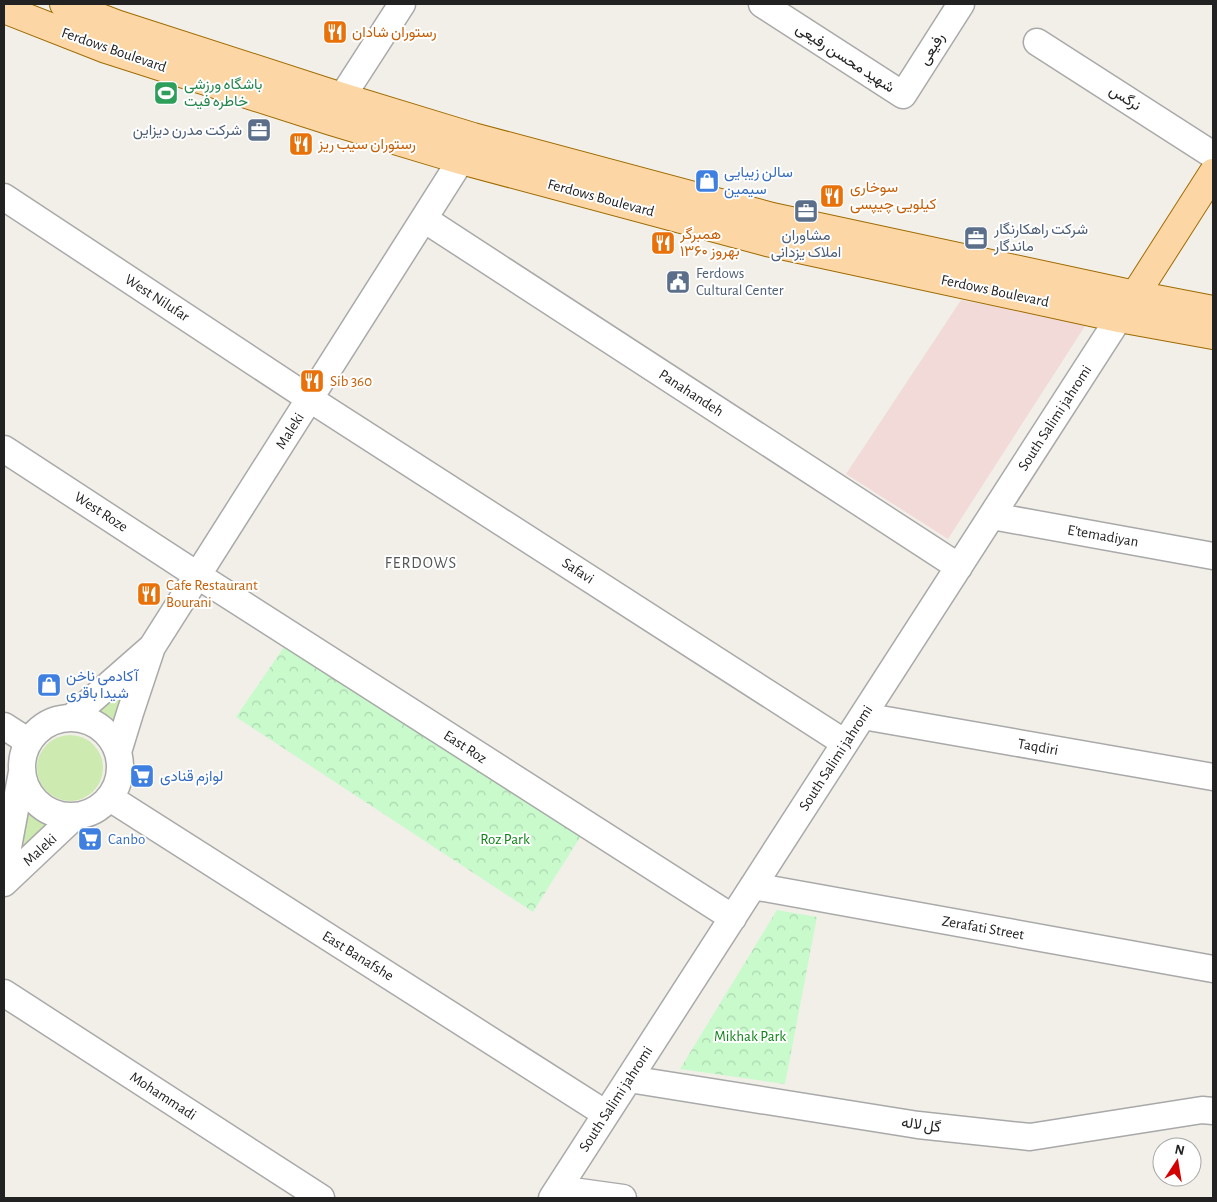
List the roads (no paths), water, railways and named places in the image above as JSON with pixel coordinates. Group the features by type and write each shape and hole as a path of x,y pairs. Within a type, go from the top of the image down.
{"main road":[{"name":"Ferdows Boulevard","path":"64,4 336,109"},
{"name":"Ferdows Boulevard","path":"4,9 106,49 336,109 767,242 1119,318 1213,335"},
{"name":"Ferdows Boulevard","path":"467,149 772,217 1213,310"},
{"path":"1119,318 1213,173"}],"street":[{"path":"336,109 402,4"},
{"name":"شهید محسن رفیعی","path":"762,4 903,95"},
{"name":"رفیعی","path":"903,95 961,4"},
{"name":"نرگس","path":"1037,42 1213,155"},
{"name":"Maleki","path":"118,752 152,647 467,149"},
{"name":"West Nilufar","path":"4,197 310,399"},
{"name":"Panahandeh","path":"424,219 959,567"},
{"name":"South Salimi jahromi","path":"555,1194 1119,318"},
{"name":"Safavi","path":"310,399 846,743"},
{"name":"West Roze","path":"4,449 198,576"},
{"name":"E'temadiyan","path":"992,516 1213,556"},
{"name":"East Roz","path":"198,576 733,918"},
{"name":"Maleki","path":"71,718 152,647"},
{"name":"Taqdiri","path":"863,716 1213,777"},
{"path":"71,718 86,721 100,728 111,738 118,752 120,768 118,784 110,798 100,807 88,813 75,816 60,815 46,809 34,799 26,787 22,772 23,756 29,742 47,725 55,721 71,718"},
{"path":"4,726 29,742"},
{"name":"Maleki","path":"4,869 22,772"},
{"name":"East Banafshe","path":"110,798 606,1114"},
{"name":"Maleki","path":"4,883 75,816"},
{"name":"Zerafati Street","path":"753,886 1213,969"},
{"name":"Mohammadi","path":"4,993 321,1198"},
{"name":"گل لاله","path":"629,1079 918,1125 1030,1137 1202,1110 1213,1111"},
{"path":"555,1194 623,1198"}],"place":[{"name":"رستوران شادان","path":"335,32"},
{"name":"باشگاه ورزشی خاطره فیت","path":"166,93"},
{"name":"شرکت مدرن دیزاین","path":"259,130"},
{"name":"رستوران سیب ریز","path":"301,144"},
{"name":"سالن زیبایی سیمین","path":"707,181"},
{"name":"سوخاری كيلويی چيپسی","path":"832,196"},
{"name":"مشاوران املاک یزدانی","path":"806,211"},
{"name":"شرکت راهکارنگار ماندگار","path":"976,238"},
{"name":"همبرگر بهروز ۱۳۶۰","path":"663,243"},
{"name":"Ferdows Cultural Center","path":"678,282"},
{"name":"Sib 360","path":"312,381"},
{"name":"Cafe Restaurant Bourani","path":"149,594"},
{"name":"آکادمی ناخن شیدا باقری","path":"49,685"},
{"name":"لوازم قنادی","path":"142,776"},
{"name":"Canbo","path":"90,839"}],"district":[{"name":"FERDOWS","path":"421,563"}],"park label":[{"name":"Roz Park","path":"505,839"},
{"name":"Mikhak Park","path":"750,1036"}]}
